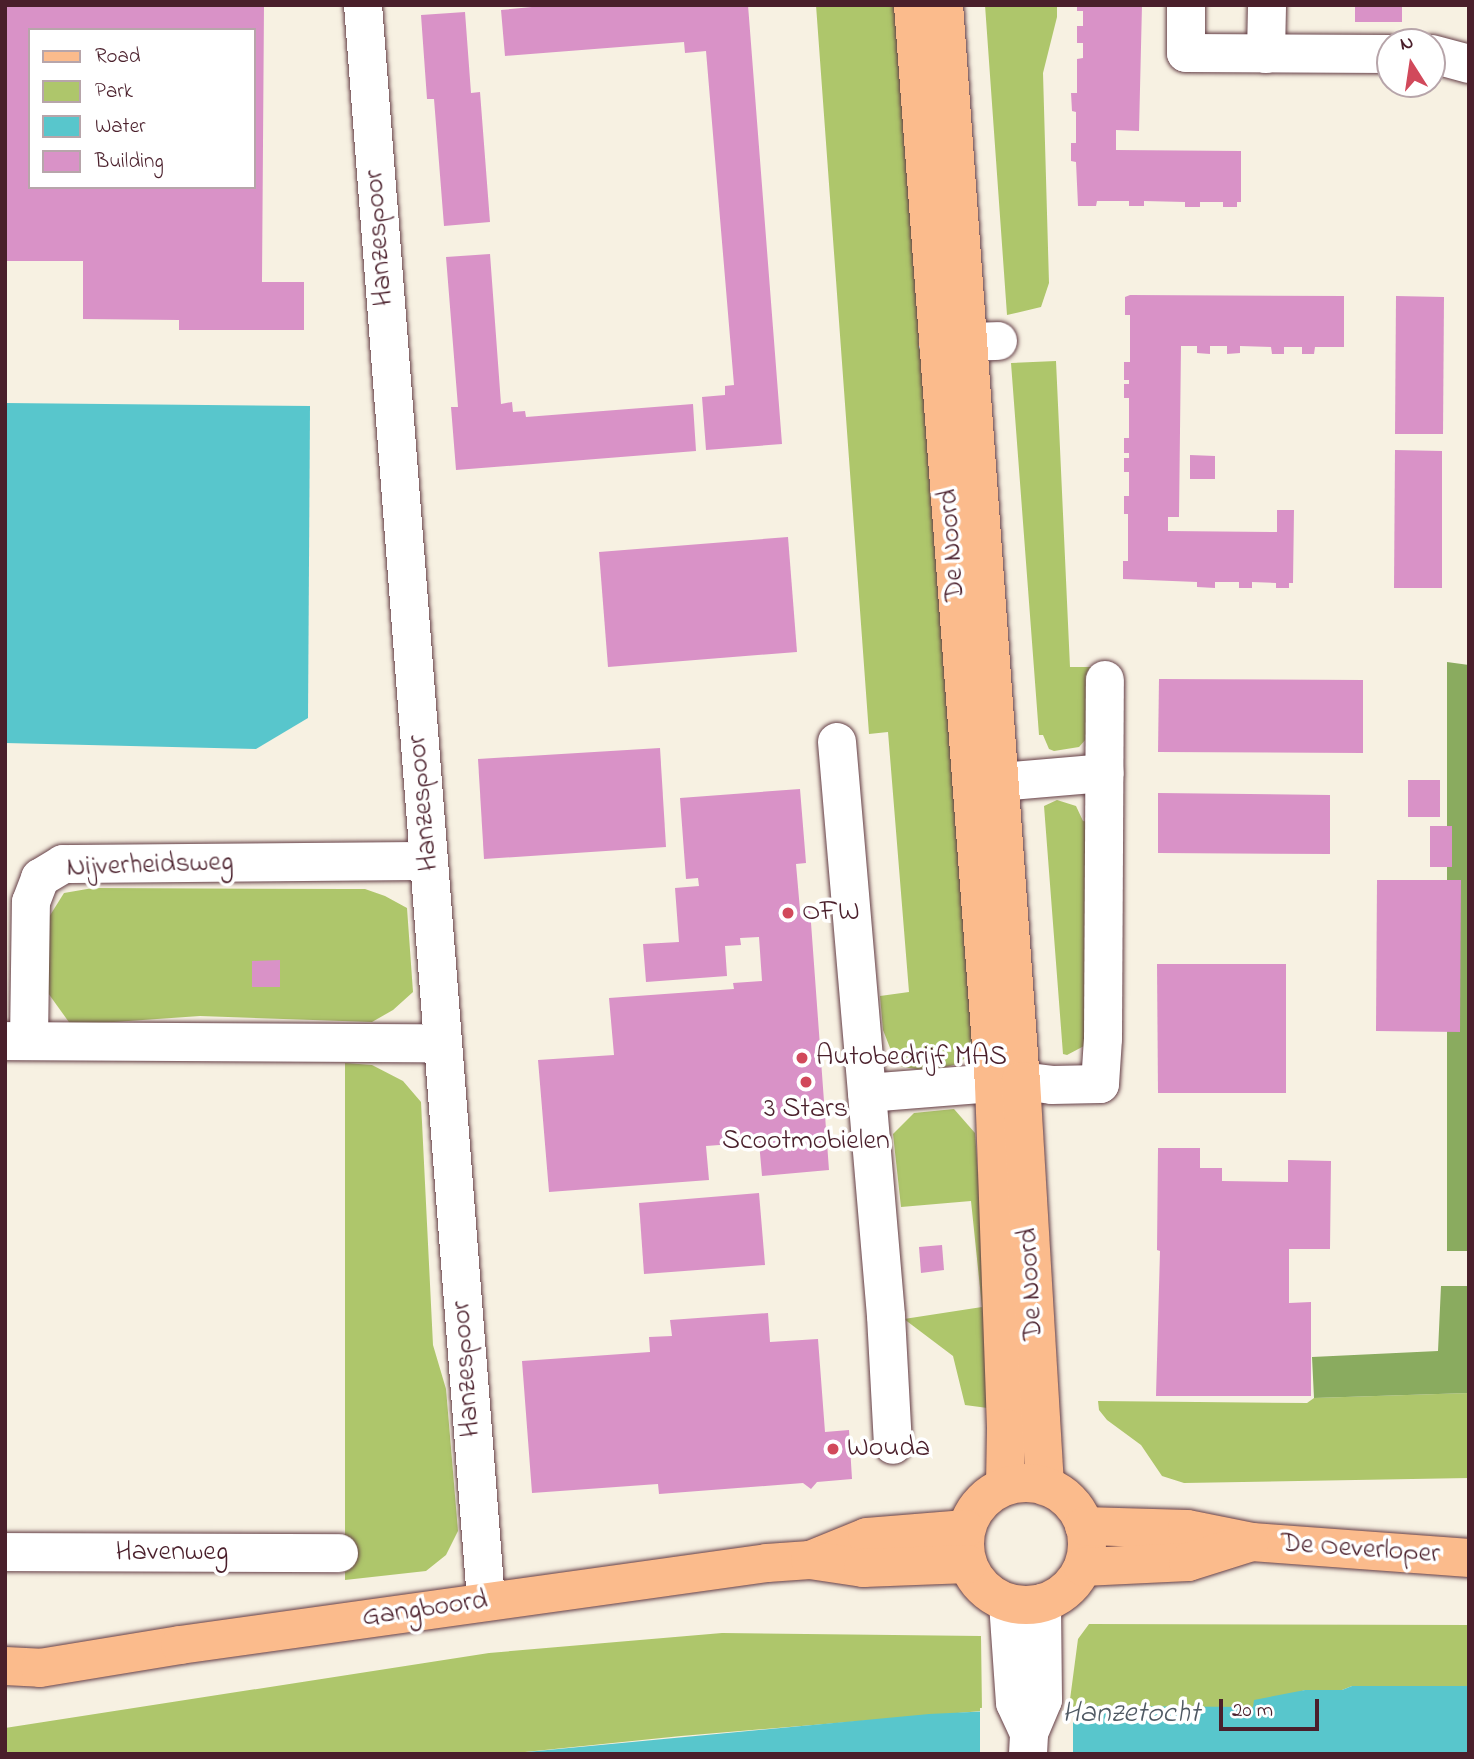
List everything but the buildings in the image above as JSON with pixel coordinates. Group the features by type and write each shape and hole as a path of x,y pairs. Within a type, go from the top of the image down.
{"main road":[{"name":"De Noord","path":"913,5 968,342 1007,1083 1045,1486"},
{"name":"De Noord","path":"944,5 1000,782 1007,1083 1005,1486"},
{"path":"1032,1483 1045,1486 1062,1494 1076,1509 1084,1526 1087,1546 1083,1567 1074,1583 1026,1621 977,1581 967,1546 980,1503 1005,1486 1032,1483"},
{"name":"De Oeverloper","path":"1084,1526 1187,1529 1252,1542 1469,1558"},
{"name":"Gangboord","path":"5,1683 23,1667 486,1601 767,1563 810,1560 867,1536 967,1546"},
{"name":"De Oeverloper","path":"1083,1567 1188,1562 1252,1542"}],"street":[{"name":"Hanzespoor","path":"363,5 486,1601"},
{"path":"1186,5 1186,53 1376,54"},
{"path":"1266,54 1267,5"},
{"path":"1446,58 1469,64"},
{"path":"867,1093 1007,1083 1100,1084 1103,1039 1105,680"},
{"path":"837,742 886,1315 893,1445"},
{"path":"1000,782 1104,773"},
{"name":"Nijverheidsweg","path":"429,861 62,864 40,878 31,902 17,1041 442,1043"},
{"name":"Havenweg","path":"5,1552 339,1553"},
{"path":"1026,1621 1043,1700 1028,1743"}],"green space":[{"path":"816,5 901,5 930,487 976,1052 954,1065 930,1071 902,1067 892,1053 883,1030 880,996 909,992 888,732 869,734"},
{"path":"985,5 1057,5 1057,17 1043,73 1049,283 1041,307 1007,315"},
{"path":"1056,361 1070,667 1094,667 1087,738 1079,747 1054,751 1049,749 1043,735 1039,735 1011,363"},
{"path":"1447,662 1469,665 1469,1251 1447,1251"},
{"path":"1057,800 1076,806 1083,821 1089,822 1084,1046 1067,1055 1063,1054 1044,806"},
{"path":"93,888 365,889 407,908 413,992 393,1010 372,1022 200,1016 71,1025 48,993 49,917 64,893"},
{"path":"345,1063 372,1065 403,1081 421,1102 433,1345 446,1389 458,1531 446,1555 426,1571 345,1580"},
{"path":"954,1109 975,1133 995,1409 965,1405 953,1356 904,1319 982,1307 971,1201 901,1207 893,1134 914,1113"},
{"path":"1441,1286 1469,1286 1469,1393 1314,1398 1312,1357 1438,1351"},
{"path":"1469,1393 1469,1478 1184,1483 1162,1476 1141,1445 1107,1420 1099,1410 1098,1401 1307,1403 1314,1398"},
{"path":"1089,1624 1469,1625 1469,1686 1352,1686 1342,1690 1305,1690 1253,1707 1069,1707 1078,1639"},
{"path":"722,1633 981,1636 982,1711 681,1736 505,1754 5,1754 5,1728 489,1653"}],"water":[{"path":"5,403 310,406 308,718 256,749 5,743"},
{"name":"Hanzetocht","path":"1352,1686 1469,1686 1469,1754 505,1754 929,1714 1100,1706 1253,1707 1254,1700 1305,1690 1342,1690"}],"pier":[{"path":"1073,1703 1073,1754 980,1754 980,1708"}],"place":[{"name":"OFW","path":"788,913"},
{"name":"Autobedrijf MAS","path":"802,1058"},
{"name":"3 Stars Scootmobielen","path":"806,1082"},
{"name":"Wouda","path":"833,1449"}]}
